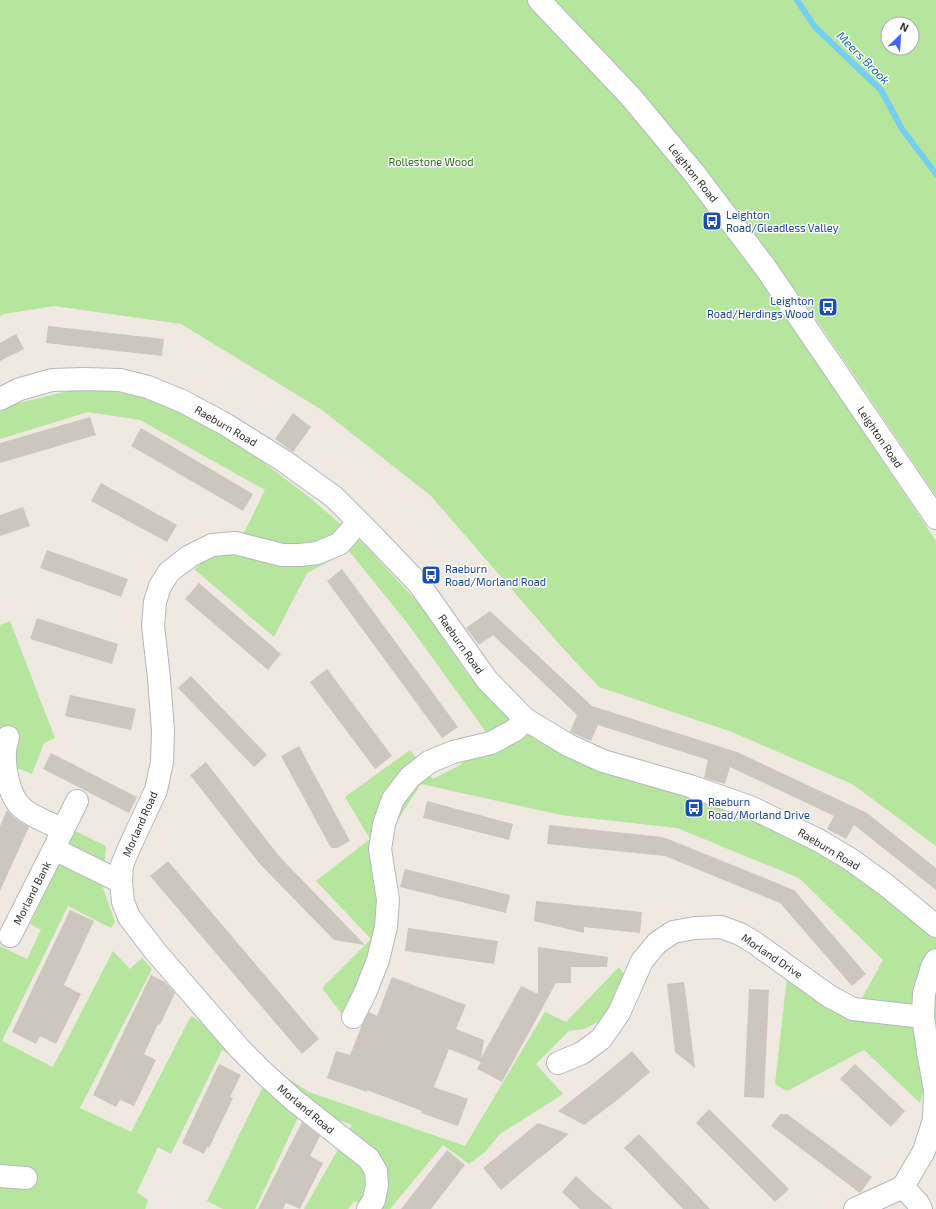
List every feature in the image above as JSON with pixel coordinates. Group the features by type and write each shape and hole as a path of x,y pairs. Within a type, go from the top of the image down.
{"street":[{"name":"Leighton Road","path":"539,0 630,97 694,173 765,267 936,518"},
{"name":"Raeburn Road","path":"0,399 20,389 52,380 120,380 148,387 182,401 224,424 284,461 334,498 358,521 419,584 487,680 525,719 568,745 603,761 690,786 750,807 818,840 850,859 886,885 936,926"},
{"name":"Morland Road","path":"358,521 339,544 317,553 282,555 235,543 212,545 190,556 179,564 170,572 160,586 154,602 153,626 163,731 162,762 156,790 122,864 122,882 123,902 128,917 155,951 239,1048 295,1101 369,1159 376,1171 377,1185 374,1200 368,1209"},
{"path":"353,1017 365,994 378,960 386,927 388,900 380,849 384,824 393,799 410,777 429,762 453,752 491,743 515,730 525,719"},
{"name":"Morland Bank","path":"8,737 5,753 9,787 15,799 22,808 34,815 59,839 122,882"},
{"name":"Morland Bank","path":"10,936 77,801"},
{"name":"Morland Drive","path":"558,1063 582,1053 601,1039 619,1013 642,961 657,943 673,932 695,928 721,928 740,934 829,996 853,1008 923,1017"},
{"path":"855,1209 903,1187 924,1151 934,1120 935,1090 923,1017 924,993 932,966 936,960"},
{"path":"0,1176 26,1178"},
{"path":"903,1187 918,1203 921,1209"}],"green space":[{"name":"Rollestone Wood","path":"0,0 936,0 936,496 801,297 776,301 936,541 936,846 852,784 732,732 599,687 559,644 431,496 322,410 181,324 54,306 4,314 0,316"},
{"path":"76,389 109,390 141,397 172,407 242,446 309,497 365,545 420,605 468,675 535,739 613,774 731,809 819,849 936,927 936,1048 920,1103 864,1050 787,1091 775,1084 787,977 851,1018 883,960 799,878 677,828 561,815 421,784 380,848 385,954 345,1018 322,988 371,939 316,881 370,839 345,797 410,750 433,779 460,765 488,735 408,624 349,551 307,573 274,637 194,569 245,531 265,490 140,420 88,412 0,439 0,412 15,404"},
{"path":"10,621 55,738 44,743 32,774 20,769 0,770 0,625"},
{"path":"75,831 106,846 103,888 115,922 111,928 68,906 2,1041 53,1067 113,951 130,969 142,958 152,969 80,1108 131,1132 191,1016 309,1092 465,1146 545,1012 566,1022 619,967 629,980 608,1017 584,1029 569,1031 536,1064 563,1094 500,1134 485,1152 469,1164 443,1145 390,1209 370,1209 354,1201 348,1209 304,1209 352,1125 303,1107 255,1209 223,1209 207,1201 267,1078 222,1050 171,1154 158,1147 137,1192 148,1200 145,1209 0,1209 0,946 27,959 41,930 30,924"}],"building":[{"path":"48,326 164,339 162,356 46,343"},
{"path":"16,334 24,349 0,361 0,343"},
{"path":"293,413 311,427 293,452 275,439"},
{"path":"90,417 96,435 0,463 0,443"},
{"path":"141,428 253,494 243,511 131,446"},
{"path":"101,483 177,525 167,542 91,501"},
{"path":"23,507 30,526 0,536 0,515"},
{"path":"47,550 128,579 121,597 40,568"},
{"path":"342,569 458,727 442,738 327,581"},
{"path":"199,583 281,654 268,670 185,599"},
{"path":"490,611 592,706 737,752 867,813 936,868 936,890 854,825 846,839 827,829 834,816 730,767 725,784 704,778 708,760 598,725 591,741 570,732 577,715 493,635 479,645 466,628"},
{"path":"37,618 118,644 112,664 30,639"},
{"path":"327,669 392,756 375,769 310,682"},
{"path":"191,676 267,755 254,767 178,688"},
{"path":"70,695 136,709 131,730 65,716"},
{"path":"299,746 350,841 337,848 331,848 281,756"},
{"path":"51,753 137,797 129,813 43,769"},
{"path":"206,762 279,856 365,945 334,940 259,863 190,775"},
{"path":"427,801 513,824 509,840 423,818"},
{"path":"7,810 14,818 29,827 0,891 0,826"},
{"path":"549,825 663,837 794,890 866,974 852,986 780,903 665,856 547,844"},
{"path":"168,861 319,1039 302,1054 150,876"},
{"path":"405,869 510,895 506,913 400,887"},
{"path":"536,901 642,912 640,933 584,927 584,933 534,921"},
{"path":"70,910 94,921 64,985 81,994 56,1044 40,1036 36,1044 12,1032"},
{"path":"408,928 498,941 494,964 405,951"},
{"path":"538,947 608,957 607,967 571,967 571,983 556,983 502,1082 477,1069 481,1062 449,1049 434,1087 468,1099 458,1126 421,1113 422,1111 367,1090 367,1092 327,1078 336,1051 350,1055 369,1012 377,1016 392,977 466,1005 456,1029 484,1040 481,1058 521,986 538,994"},
{"path":"151,975 165,982 175,993 144,1054 156,1060 134,1106 120,1100 116,1107 93,1095"},
{"path":"684,982 695,1068 675,1052 667,984"},
{"path":"749,989 769,990 764,1098 744,1097"},
{"path":"632,1051 650,1072 620,1098 584,1125 558,1111 600,1078"},
{"path":"219,1064 241,1075 230,1097 233,1098 209,1148 207,1147 204,1154 182,1143"},
{"path":"855,1064 905,1111 891,1127 840,1079"},
{"path":"709,1109 789,1189 775,1202 696,1123"},
{"path":"780,1114 787,1114 872,1177 860,1193 771,1126"},
{"path":"302,1122 320,1136 310,1156 323,1163 300,1209 286,1203 283,1209 258,1209"},
{"path":"538,1123 569,1134 501,1190 483,1168"},
{"path":"639,1134 710,1209 683,1209 624,1148"},
{"path":"447,1150 465,1165 431,1209 401,1209"},
{"path":"576,1176 613,1209 580,1209 562,1192"}],"waterway":[{"name":"Meers Brook","path":"797,0 815,27 881,90 902,129 936,174"}],"place":[{"name":"Leighton Road/Gleadless Valley","path":"712,221"},
{"name":"Leighton Road/Herdings Wood","path":"828,307"},
{"name":"Raeburn Road/Morland Road","path":"431,575"},
{"name":"Raeburn Road/Morland Drive","path":"694,808"}]}
